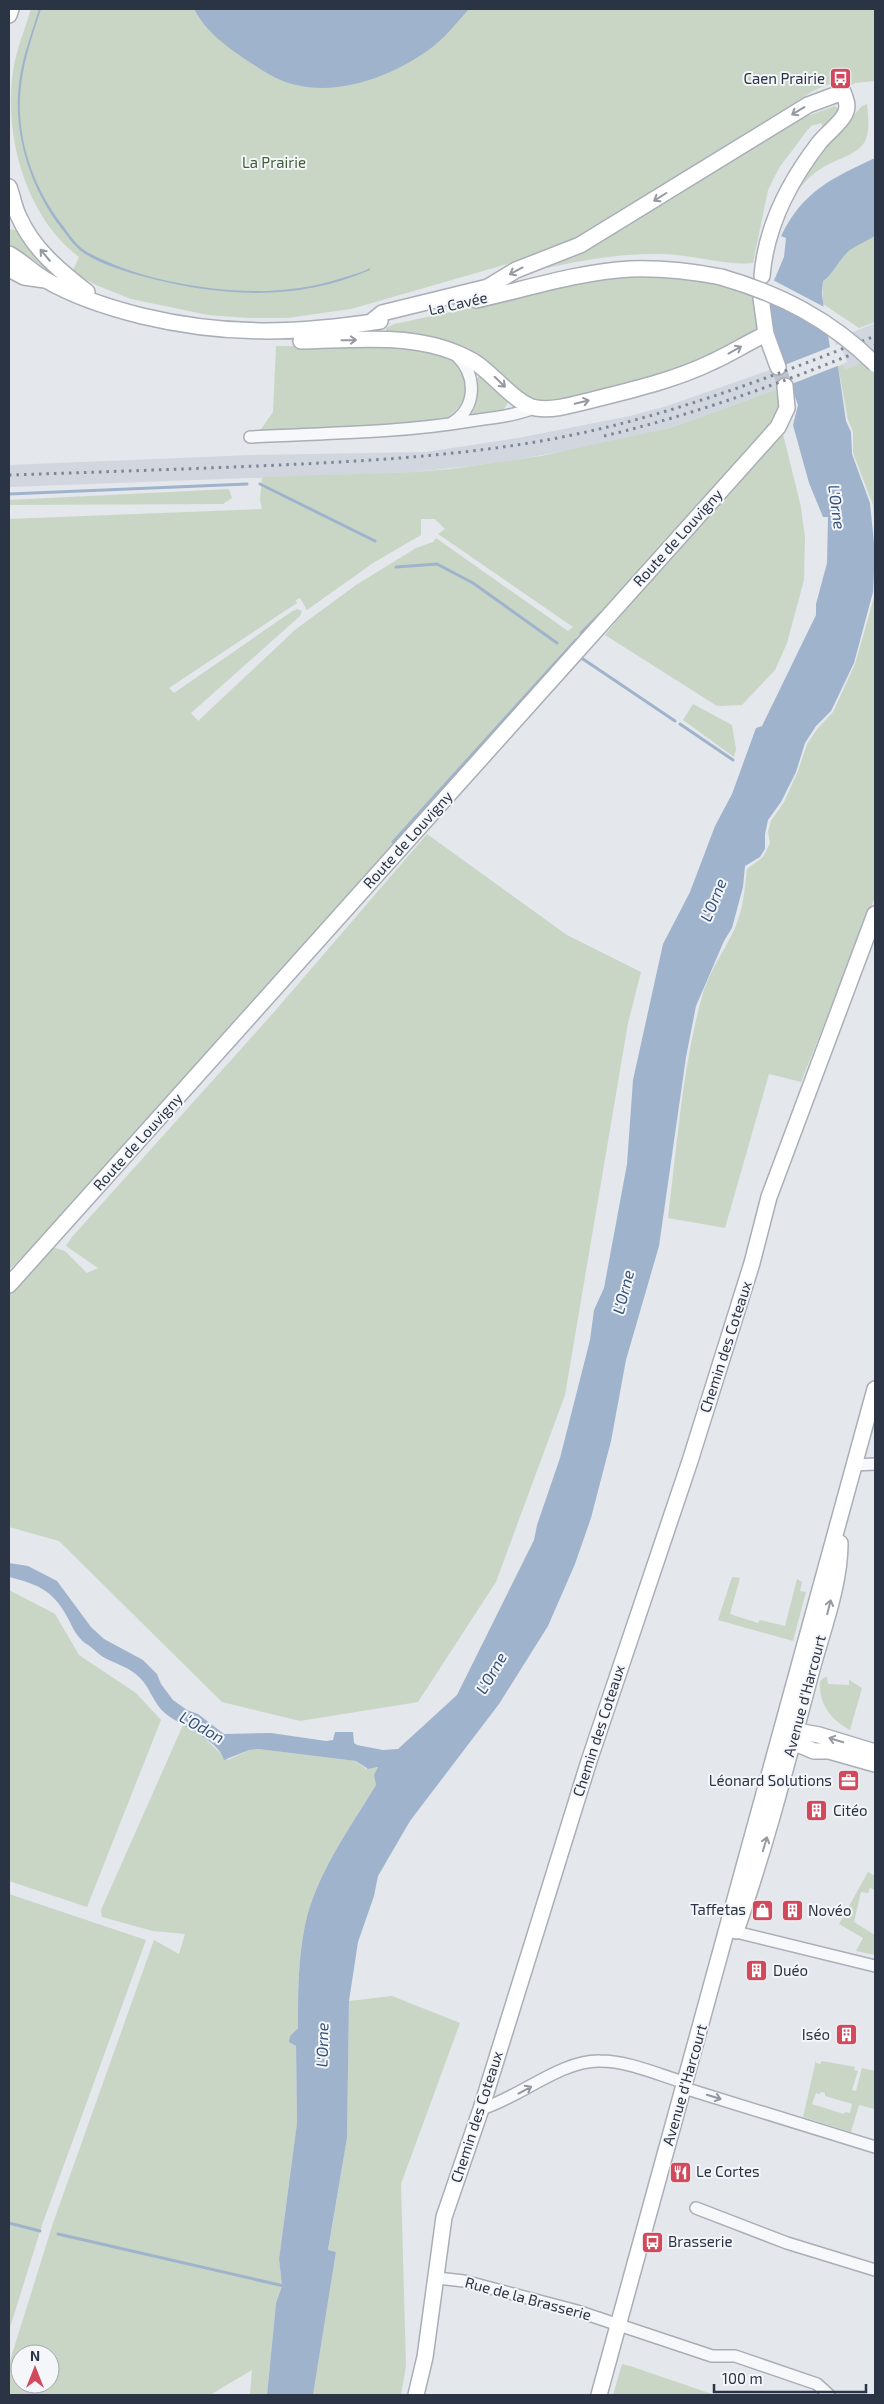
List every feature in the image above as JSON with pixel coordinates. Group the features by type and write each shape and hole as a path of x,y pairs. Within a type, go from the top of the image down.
{"street":[{"path":"9,15 11,9"},
{"path":"371,322 382,313 488,287 516,270 580,245 808,105 843,92 848,105 844,115 820,141 800,170 780,206 765,247 762,276"},
{"path":"9,187 12,207 23,226 52,263 106,306"},
{"path":"11,260 24,277 45,280 106,306 181,325 248,332 290,341 389,340 419,342 453,352 482,367 515,397 534,408"},
{"name":"La Cavée","path":"248,332 324,330 371,322 591,274 629,270 688,271 721,277 773,294 804,310 845,337 875,364"},
{"path":"761,298 766,334 778,367"},
{"path":"250,437 448,425 508,415 534,408 580,403 689,372 766,334"},
{"path":"448,425 453,422 465,407 472,384 468,368 453,352"},
{"name":"Route de Louvigny","path":"9,1285 778,427 787,408 785,386"},
{"name":"Chemin des Coteaux","path":"416,2395 426,2357 438,2278 444,2217 481,2109 589,1761 750,1272 768,1197 875,914"},
{"name":"Avenue d'Harcourt","path":"599,2395 722,1953 723,1943 834,1584 840,1550 840,1524 875,1389"},
{"path":"854,1465 875,1464"},
{"path":"788,1734 814,1751 829,1751 875,1759"},
{"name":"Avenue d'Harcourt","path":"722,1953 736,1932 768,1834 788,1734"},
{"path":"736,1932 875,1966"},
{"path":"481,2109 500,2104 565,2069 591,2061 614,2062 743,2107 875,2147"},
{"path":"696,2208 788,2243 875,2270"},
{"name":"Rue de la Brasserie","path":"438,2278 473,2283 577,2311 712,2356 735,2356 817,2384 829,2395"}],"shaded area":[{"path":"875,323 875,357 845,369 843,364 847,362 840,344 836,345 834,340"},
{"path":"770,370 778,389 670,428 594,446 496,463 415,472 9,487 9,465 252,455 426,452 518,438 630,416 667,406"}],"green space":[{"name":"La Prairie","path":"31,9 875,9 875,81 852,85 837,83 813,91 584,235 525,259 351,309 287,318 208,315 131,299 96,285 72,272 79,257 60,239 43,218 30,194 14,141 11,86 18,47"},
{"path":"867,104 868,130 863,144 853,153 817,171 792,198 812,162 862,106"},
{"path":"835,106 840,111 824,129 821,123 811,126 779,168 768,190 753,263 731,263 672,255 646,254 603,258 546,268 546,262 799,119"},
{"path":"9,229 19,231 56,275 9,249"},
{"path":"875,236 875,322 859,328 823,304 823,281 850,250"},
{"path":"658,277 718,282 757,296 757,331 698,365 605,393 540,404 516,391 504,377 486,364 386,333 386,328 394,324 584,282"},
{"path":"276,346 416,347 453,358 464,371 466,392 462,403 447,419 433,424 259,432 273,412"},
{"path":"863,362 875,374 875,529 873,505 853,453 853,432 848,420 838,366 843,364 845,369"},
{"path":"482,374 508,400 504,409 490,415 475,418 470,415 470,407 476,379"},
{"path":"778,389 780,397 777,412 756,446 359,883 49,1231 9,1270 9,519 262,509 260,500 262,477 415,472 450,469 541,456 670,428","holes":["421,519 435,519 445,529 438,534 573,627 568,631 436,538 433,542 416,548 356,585 296,629 198,721 191,713 300,616 302,611 297,609 291,612 174,693 169,688 297,603 296,600 300,598 307,610 373,563 421,535"]},
{"path":"783,434 801,507 805,538 804,580 787,643 775,670 742,705 717,706 605,635 641,591"},
{"path":"229,489 232,498 223,504 9,505 9,500"},
{"path":"875,594 875,897 801,1082 769,1074 725,1228 668,1218 689,1054 704,990 711,972 738,921 747,869 763,857 770,843 768,832 771,821 784,802 798,771 807,744 818,728 833,712 855,664"},
{"path":"693,704 732,725 736,749 734,757 683,720"},
{"path":"427,834 567,935 641,972 628,1023 565,1395 496,1582 418,1702 300,1721 222,1702 59,1541 9,1527 9,1294 52,1247 65,1251 87,1273 98,1268 66,1246 72,1237 275,1011"},
{"path":"732,1577 740,1578 730,1614 758,1623 760,1620 785,1626 797,1579 802,1582 800,1591 806,1592 793,1641 718,1620"},
{"path":"9,1590 55,1614 79,1655 136,1693 161,1720 87,1907 9,1881"},
{"path":"827,1677 828,1684 849,1685 849,1680 862,1688 850,1730 832,1716 824,1704 820,1682 823,1678"},
{"path":"183,1725 203,1737 228,1760 249,1750 258,1749 356,1761 366,1769 379,1767 375,1773 376,1785 325,1870 310,1906 305,1925 299,1976 298,2028 290,2036 290,2042 296,2046 297,2123 279,2259 282,2286 276,2303 267,2395 250,2395 252,2370 210,2395 9,2395 10,2361 10,2394 60,2394 60,2344 15,2344 53,2223 154,1940 179,1954 185,1934 153,1931 102,1917 101,1910"},
{"path":"868,1872 875,1876 875,1890 870,1888 868,1893 861,1892 854,1922 875,1935 875,1955 856,1951 863,1938 839,1924"},
{"path":"9,1894 146,1940 42,2225 9,2331"},
{"path":"392,1996 460,2023 401,2184 406,2366 401,2395 313,2395 336,2252 328,2251 347,2138 349,2001"},
{"path":"816,2060 816,2063 820,2064 822,2061 855,2067 854,2070 858,2071 852,2090 856,2091 862,2068 875,2071 875,2109 859,2105 851,2132 803,2117","holes":["816,2093 825,2093 825,2096 852,2104 850,2113 845,2112 844,2114 812,2104"]},
{"path":"622,2364 630,2366 715,2395 613,2395"}],"water":[{"path":"39,9 41,9 22,76 20,105 24,142 29,161 43,196 69,234 84,250 121,267 156,278 193,286 229,290 272,291 300,288 360,273 370,268 370,270 327,285 284,292 219,291 152,279 104,264 81,251 61,228 39,193 24,154 20,133 18,91 21,71"},
{"path":"194,9 469,9 435,45 404,65 369,80 351,85 314,88 283,81 254,65 218,38 199,18"},
{"path":"875,158 875,236 846,253 830,275 823,281 822,293 830,347 838,366 846,421 851,432 852,454 870,503 875,553 873,592 854,663 831,711 816,726 805,743 796,772 781,802 768,820 765,834 765,849 760,857 745,866 743,887 732,928 724,941 696,1006 686,1057 659,1246 626,1360 611,1441 591,1518 575,1564 548,1626 499,1704 410,1821 378,1876 374,1896 358,1942 349,2001 347,2138 328,2250 336,2252 313,2395 267,2395 276,2303 282,2286 279,2259 297,2123 296,2046 289,2042 290,2036 298,2028 299,1976 305,1925 310,1906 325,1870 376,1785 374,1775 378,1767 368,1769 356,1761 258,1749 249,1750 224,1760 221,1753 208,1740 166,1714 155,1701 143,1681 135,1674 127,1668 103,1657 83,1641 74,1631 59,1603 46,1591 30,1583 9,1577 9,1563 28,1566 57,1581 91,1627 104,1639 143,1660 157,1674 161,1684 173,1700 187,1710 198,1714 224,1734 271,1733 326,1741 333,1740 335,1732 353,1732 354,1743 357,1745 383,1750 398,1749 457,1695 534,1540 537,1525 560,1458 590,1340 594,1310 604,1288 627,1164 633,1080 663,944 690,892 715,826 732,794 756,728 762,726 816,615 816,604 827,563 828,517 823,517 809,483 793,425 798,405 781,358 770,312 772,285 784,257 786,238 781,236 799,207 809,197 832,180"}],"pier":[{"path":"773,280 826,308 828,320 769,291"},
{"path":"833,346 840,365 789,385 782,366"}],"waterway":[{"path":"9,494 247,484"},
{"path":"260,484 375,541"},
{"path":"396,567 437,564 473,583 557,643"},
{"path":"581,633 601,613"},
{"path":"393,842 576,640"},
{"path":"580,657 675,721"},
{"path":"562,679 581,658"},
{"path":"680,724 733,760"},
{"path":"9,2223 40,2231"},
{"path":"58,2234 284,2286"}],"tunnel":[{"path":"778,367 785,386"}],"railway":[{"path":"9,475 378,460 476,451 541,441 627,422 711,397 875,336"},
{"path":"604,436 673,418 741,396 875,345"}],"place":[{"name":"Caen Prairie","path":"841,79"},
{"name":"Léonard Solutions","path":"848,1781"},
{"name":"Citéo","path":"817,1811"},
{"name":"Taffetas","path":"762,1910"},
{"name":"Novéo","path":"792,1911"},
{"name":"Duéo","path":"757,1971"},
{"name":"Iséo","path":"846,2035"},
{"name":"Le Cortes","path":"680,2172"},
{"name":"Brasserie","path":"652,2242"}],"water label":[{"name":"L'Orne","path":"837,507"},
{"name":"L'Orne","path":"713,900"},
{"name":"L'Orne","path":"623,1292"},
{"name":"L'Orne","path":"491,1673"},
{"name":"L'Odon","path":"202,1727"},
{"name":"L'Orne","path":"322,2045"}]}
